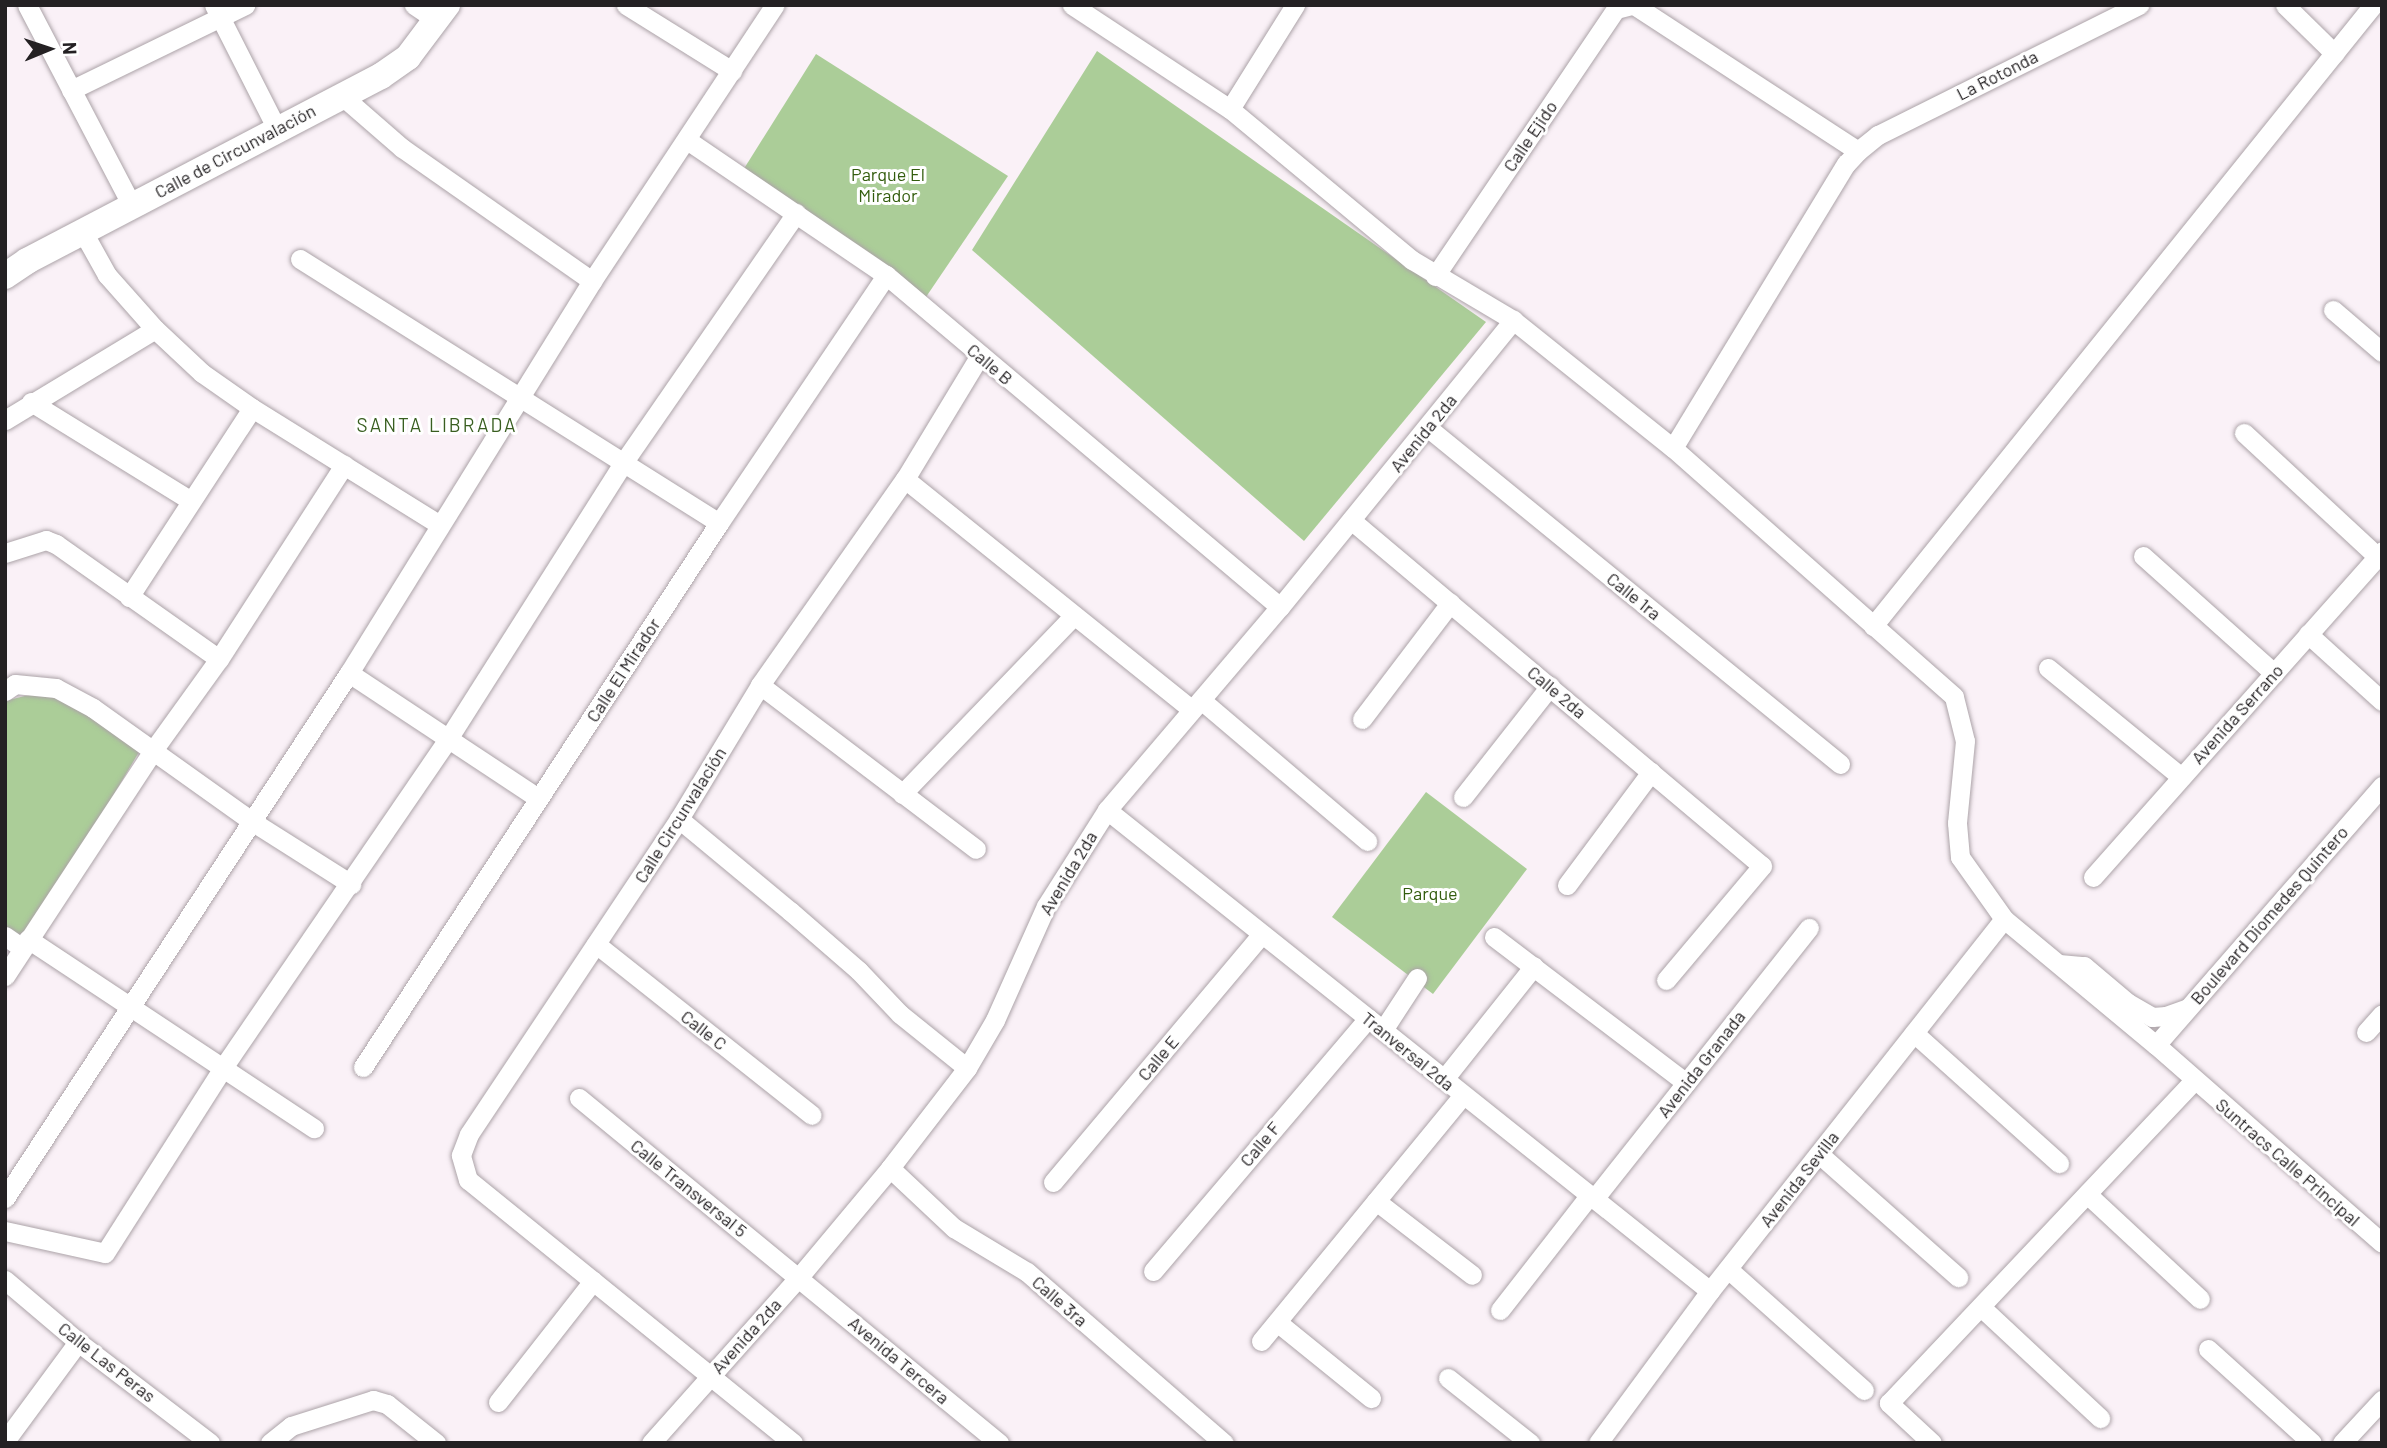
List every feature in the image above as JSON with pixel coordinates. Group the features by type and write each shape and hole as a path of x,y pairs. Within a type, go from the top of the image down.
{"street":[{"path":"27,5 132,206"},
{"path":"71,90 217,11 245,5"},
{"path":"414,5 441,12"},
{"path":"626,5 732,71"},
{"path":"5,1198 132,1007 250,820 349,673 517,397 775,5"},
{"name":"Suntracs Calle Principal","path":"1072,5 1230,109 1435,276 1486,302 1513,320 1672,448 1954,697 1965,740 1957,823 1959,857 2004,919 2156,1045 2382,1244"},
{"path":"1230,109 1295,5"},
{"name":"Calle Ejido","path":"1435,276 1616,9 1633,5 1858,151"},
{"name":"La Rotonda","path":"1672,448 1846,164 1858,151 1878,135 2139,5"},
{"path":"2285,5 2334,53"},
{"path":"1874,626 2373,5"},
{"path":"217,11 277,129"},
{"name":"Calle de Circunvalación","path":"5,276 83,232 381,76 408,57 441,12"},
{"path":"341,95 402,148 592,281"},
{"name":"Calle B","path":"687,140 886,275 1280,607"},
{"path":"5,1231 106,1253 222,1069 448,739 623,463 796,213"},
{"path":"83,232 107,275 155,329 202,373 252,408 440,525"},
{"path":"300,259 719,523"},
{"name":"Calle El Mirador","path":"363,1067 719,523 886,275"},
{"path":"2333,310 2382,352"},
{"name":"Avenida 2da","path":"651,1443 799,1277 890,1168 967,1068 995,1020 1045,906 1107,810 1280,607 1513,320"},
{"path":"5,420 155,329"},
{"name":"Calle Circunvalación","path":"593,1281 468,1180 461,1155 469,1134 680,819 760,685 905,479 980,355"},
{"path":"31,402 191,501"},
{"path":"129,597 252,408"},
{"name":"Calle 1ra","path":"1427,427 1840,764"},
{"path":"2244,433 2380,554"},
{"path":"5,976 154,749 219,659 344,465"},
{"path":"905,479 1074,615 1197,705 1367,841"},
{"name":"Calle 2da","path":"1351,520 1762,866 1666,980"},
{"path":"5,553 46,540 219,659"},
{"name":"Avenida Serrano","path":"2093,877 2380,554"},
{"path":"2143,556 2274,673"},
{"path":"1362,719 1450,603"},
{"path":"902,793 1074,615"},
{"path":"2308,634 2382,701"},
{"path":"2048,668 2182,777"},
{"path":"349,673 538,798"},
{"path":"5,691 15,684 56,688 93,708 250,820 351,884"},
{"path":"760,685 976,849"},
{"path":"1463,797 1550,685"},
{"path":"1567,885 1650,772"},
{"name":"Boulevard Diomedes Quintero","path":"2156,1045 2382,786"},
{"name":"Tranversal 2da","path":"1107,810 1710,1291"},
{"path":"680,819 820,937 900,1014 967,1068"},
{"name":"Avenida Sevilla","path":"1598,1443 1710,1291 2004,919"},
{"name":"Avenida Granada","path":"1500,1310 1809,928"},
{"name":"Calle E","path":"1053,1182 1262,934"},
{"path":"5,936 25,944 132,1007 314,1128"},
{"path":"1494,937 1686,1083"},
{"name":"Calle C","path":"596,944 812,1115"},
{"path":"2059,964 2084,966 2128,1003 2152,1017 2166,1016 2189,1007"},
{"path":"1444,1079 1534,966"},
{"name":"Calle F","path":"1153,1270 1417,978"},
{"path":"2366,1032 2382,1014"},
{"path":"1914,1032 2059,1163"},
{"path":"1932,1443 1889,1404 2194,1080"},
{"path":"1261,1341 1463,1095"},
{"name":"Calle Transversal 5","path":"579,1098 799,1277"},
{"path":"1819,1154 1958,1277"},
{"name":"Calle 3ra","path":"890,1168 954,1228 1027,1272 1224,1443"},
{"path":"2087,1194 2200,1299"},
{"path":"1376,1201 1472,1275"},
{"path":"1728,1269 1864,1390"},
{"name":"Avenida Tercera","path":"799,1277 999,1443"},
{"name":"Calle Las Peras","path":"5,1280 78,1342 210,1443"},
{"path":"498,1402 593,1281 793,1443"},
{"path":"1981,1307 2100,1418"},
{"path":"1277,1322 1371,1398"},
{"path":"5,1441 78,1342"},
{"path":"2208,1349 2312,1443"},
{"path":"1448,1378 1531,1443"},
{"path":"270,1443 291,1426 373,1400 387,1404 436,1443"},
{"path":"2342,1443 2382,1401"}],"green space":[{"path":"1097,51 1486,322 1304,541 972,250"},
{"name":"Parque El Mirador","path":"816,54 1008,176 926,297 740,175"},
{"path":"56,688 139,752 28,939 5,927 5,701"},
{"name":"Parque","path":"1426,792 1527,869 1433,994 1332,917"}],"district":[{"name":"SANTA LIBRADA","path":"437,425"}]}
